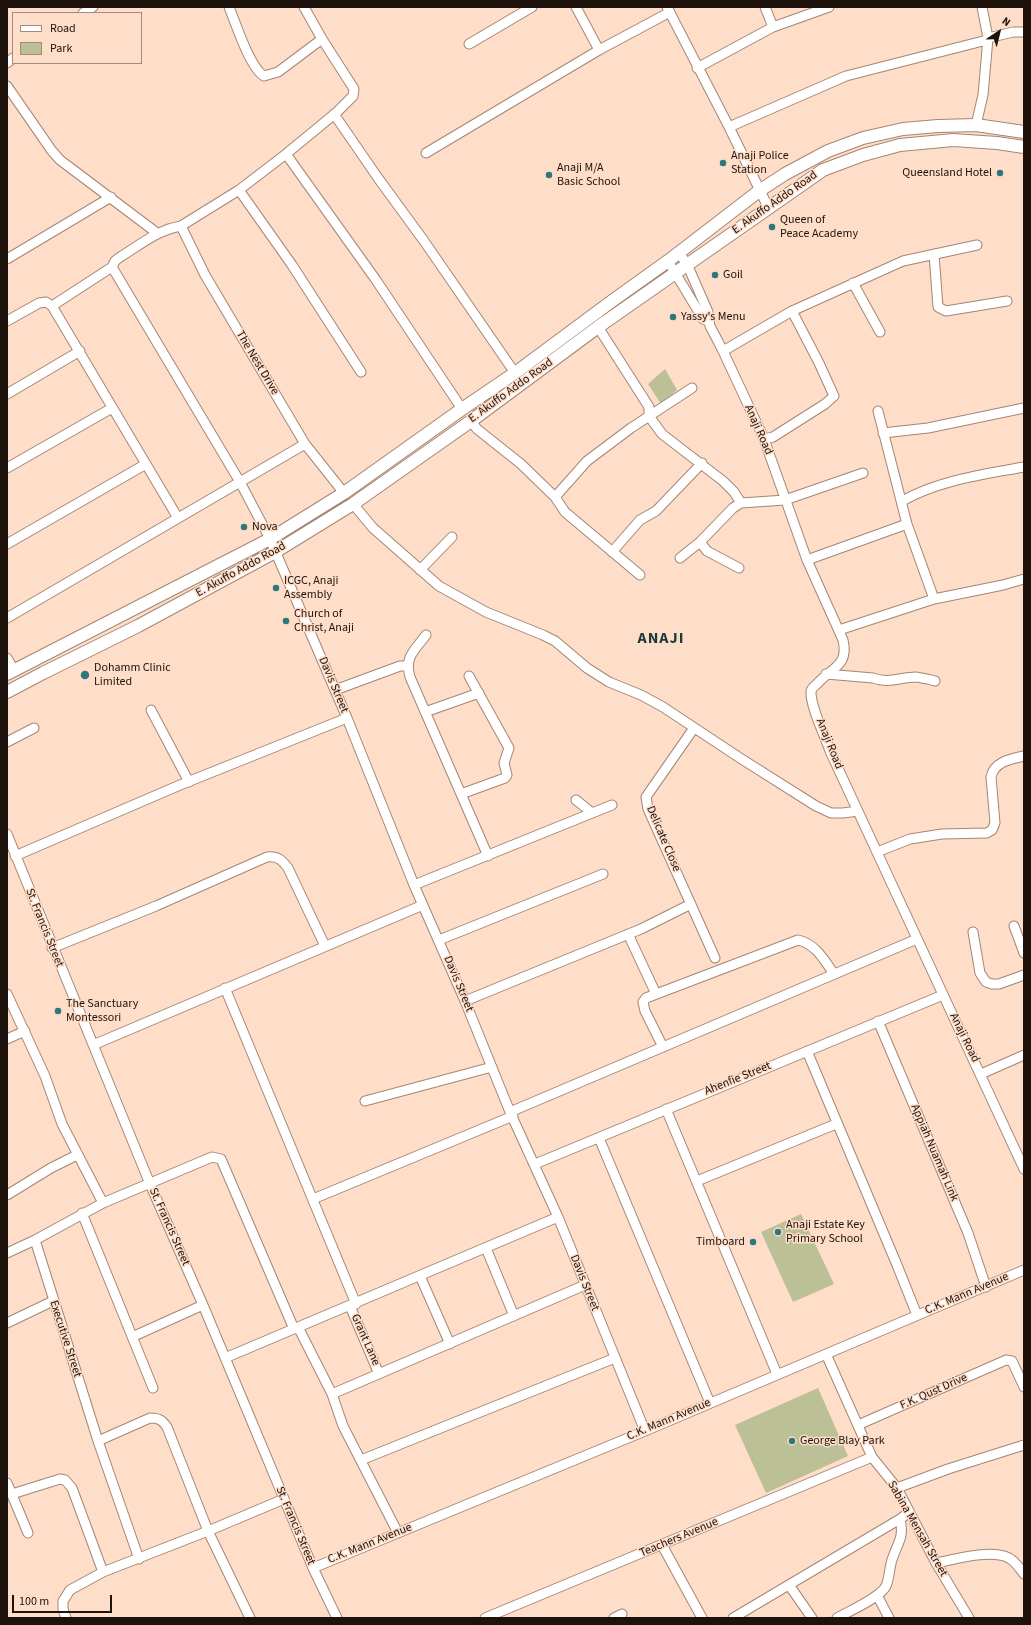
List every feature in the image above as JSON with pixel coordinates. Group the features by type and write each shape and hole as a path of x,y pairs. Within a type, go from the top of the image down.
{"main road":[{"name":"E. Akuffo Addo Road","path":"11,672 270,539 344,492 515,373 612,300 679,253 759,191 785,174 828,151 863,138 903,129 976,125 1024,132"},
{"name":"E. Akuffo Addo Road","path":"7,692 138,626 276,552 354,504 471,421 598,327 823,170 863,155 900,145 953,140 997,143 1024,147"}],"street":[{"path":"85,12 94,7"},
{"path":"229,7 252,62 259,73 264,76 278,72 322,40"},
{"path":"52,306 112,267 115,261 120,257 157,233 181,226 239,190 286,154 353,96 354,89 322,40 304,7"},
{"path":"469,44 532,7"},
{"path":"576,7 599,50"},
{"path":"764,7 773,27"},
{"path":"698,68 773,27 829,7"},
{"path":"976,125 982,95 987,39 982,7"},
{"path":"426,153 669,10 729,127 768,208"},
{"path":"729,127 846,76 1012,32 1024,32"},
{"path":"7,86 56,156 157,233"},
{"path":"334,114 378,178 429,247 515,373"},
{"path":"286,154 376,280 462,409"},
{"path":"239,190 292,265 361,372"},
{"path":"7,259 111,197"},
{"name":"The Nest Drive","path":"181,226 205,275 305,444 344,492"},
{"path":"723,351 792,311 903,261 977,245"},
{"name":"Anaji Road","path":"679,253 687,264 708,312 708,322 764,439 807,560 839,630 845,650 844,658 812,688 814,706 830,751 1024,1169"},
{"path":"934,254 938,307 946,311 1007,301"},
{"name":"Anaji Road","path":"668,261 703,319 708,322"},
{"name":"Davis Street","path":"112,267 240,482 276,552 347,718 414,885 465,1001 511,1114 558,1217 645,1431"},
{"path":"853,283 880,332"},
{"path":"7,321 39,303 46,302 52,306 178,518"},
{"path":"764,439 773,437 811,414 834,396 792,311"},
{"path":"598,327 649,407 649,416 662,434 702,463 723,481 734,492 741,503"},
{"path":"7,394 80,351"},
{"path":"556,497 587,461 631,428 692,388"},
{"path":"7,468 112,408"},
{"path":"883,433 928,428 1024,408"},
{"path":"878,411 908,524 934,599"},
{"path":"471,421 477,429 521,464 556,497 565,512 640,575"},
{"path":"7,618 305,444"},
{"path":"612,552 640,520 656,511 702,463"},
{"path":"7,544 146,464"},
{"path":"902,501 918,492 940,484 1024,467"},
{"path":"680,558 700,542 733,508 741,503 785,500 863,473"},
{"path":"354,504 373,528 439,586 486,612 555,641 587,668 609,682 652,701 816,806 831,813 858,811"},
{"path":"807,560 908,524"},
{"path":"420,570 452,537"},
{"path":"700,542 707,551 739,568"},
{"path":"839,630 934,599 1003,585 1024,579"},
{"path":"426,635 408,660 407,666 425,712 488,856"},
{"path":"7,658 11,672"},
{"path":"335,690 400,666 407,666"},
{"path":"826,674 894,681 917,677 935,681"},
{"path":"461,794 505,778 507,774 504,763 509,748 469,676"},
{"path":"425,712 479,693"},
{"path":"151,710 189,782"},
{"path":"15,856 189,782 347,718"},
{"path":"7,742 34,728"},
{"name":"Delicate Close","path":"694,728 646,797 648,809 715,958"},
{"path":"876,852 910,840 942,834 987,833 992,830 995,823 991,777 992,770 998,764 1024,756"},
{"path":"576,800 591,812"},
{"path":"414,885 488,856 591,812 612,805"},
{"name":"St. Francis Street","path":"7,834 52,948 150,1184 203,1305 313,1568 337,1618"},
{"path":"52,948 156,906 267,857 275,856 282,860 288,868 326,946"},
{"path":"439,940 603,874"},
{"path":"465,1001 628,934 691,904"},
{"path":"93,1045 423,905"},
{"path":"1014,926 1024,953"},
{"path":"973,932 980,973 986,982 999,984 1024,974"},
{"path":"628,934 656,994"},
{"path":"312,1199 917,939"},
{"path":"663,1047 645,1011 643,1002 646,998 798,940 807,942 819,952 834,974"},
{"name":"Grant Lane","path":"225,988 312,1199 380,1374"},
{"path":"7,994 45,1076 62,1124 103,1204"},
{"name":"Ahenfie Street","path":"535,1164 943,995"},
{"name":"Appiah Nuamah Link","path":"878,1021 968,1233 986,1287"},
{"path":"7,1039 25,1031"},
{"path":"807,1051 836,1124 897,1265 917,1316"},
{"path":"981,1074 1024,1055"},
{"path":"365,1101 492,1068"},
{"path":"666,1109 777,1374"},
{"path":"696,1181 836,1124"},
{"path":"599,1138 710,1403"},
{"path":"7,1195 51,1168 77,1155"},
{"path":"7,1253 35,1240 82,1213 212,1157 221,1159 296,1328 332,1394 343,1426 398,1533"},
{"path":"82,1213 153,1388"},
{"path":"225,1358 558,1217"},
{"name":"Executive Street","path":"35,1240 53,1302 98,1441 139,1559"},
{"path":"486,1248 514,1316"},
{"name":"C.K. Mann Avenue","path":"313,1568 645,1431 1024,1270"},
{"path":"420,1276 450,1344"},
{"path":"332,1394 585,1285"},
{"path":"7,1323 53,1302"},
{"path":"132,1337 203,1305"},
{"name":"Sabina Mensah Street","path":"826,1354 872,1457 897,1488 936,1563 969,1618"},
{"path":"361,1460 615,1358"},
{"name":"F.K. Qust Drive","path":"858,1425 1010,1360 1014,1364 1024,1387"},
{"path":"98,1441 150,1418 157,1418 163,1422 167,1427 208,1531 250,1618"},
{"path":"897,1488 941,1471 1024,1445"},
{"name":"Teachers Avenue","path":"485,1618 872,1457"},
{"path":"12,1494 60,1479 65,1480 72,1488 103,1572"},
{"path":"7,1483 28,1533"},
{"path":"66,1618 63,1609 63,1601 70,1590 103,1572 139,1559 284,1499"},
{"path":"733,1618 910,1512"},
{"path":"837,1618 877,1595 886,1586 892,1558 902,1535 900,1519"},
{"path":"662,1545 702,1618"},
{"path":"936,1563 975,1556 1003,1556 1013,1561 1024,1574"},
{"path":"789,1585 812,1618"},
{"path":"877,1595 888,1618"}],"green space":[{"path":"665,369 677,390 661,404 648,384"},
{"path":"801,1214 834,1284 793,1302 761,1232"},
{"name":"George Blay Park","path":"818,1388 848,1456 766,1493 735,1425"}],"place":[{"name":"Anaji Police Station","path":"723,163"},
{"name":"Queensland Hotel","path":"1000,173"},
{"name":"Anaji M/A Basic School","path":"549,175"},
{"name":"Queen of Peace Academy","path":"772,227"},
{"name":"Goil","path":"715,275"},
{"name":"Yassy's Menu","path":"673,317"},
{"name":"Nova","path":"244,527"},
{"name":"ICGC, Anaji Assembly","path":"276,588"},
{"name":"Church of Christ, Anaji","path":"286,621"},
{"name":"Dohamm Clinic Limited","path":"85,675"},
{"name":"The Sanctuary Montessori","path":"58,1011"},
{"name":"Anaji Estate Key Primary School","path":"778,1232"},
{"name":"Timboard","path":"753,1242"},
{"name":"George Blay Park","path":"792,1441"}],"district":[{"name":"ANAJI","path":"661,639"}]}
